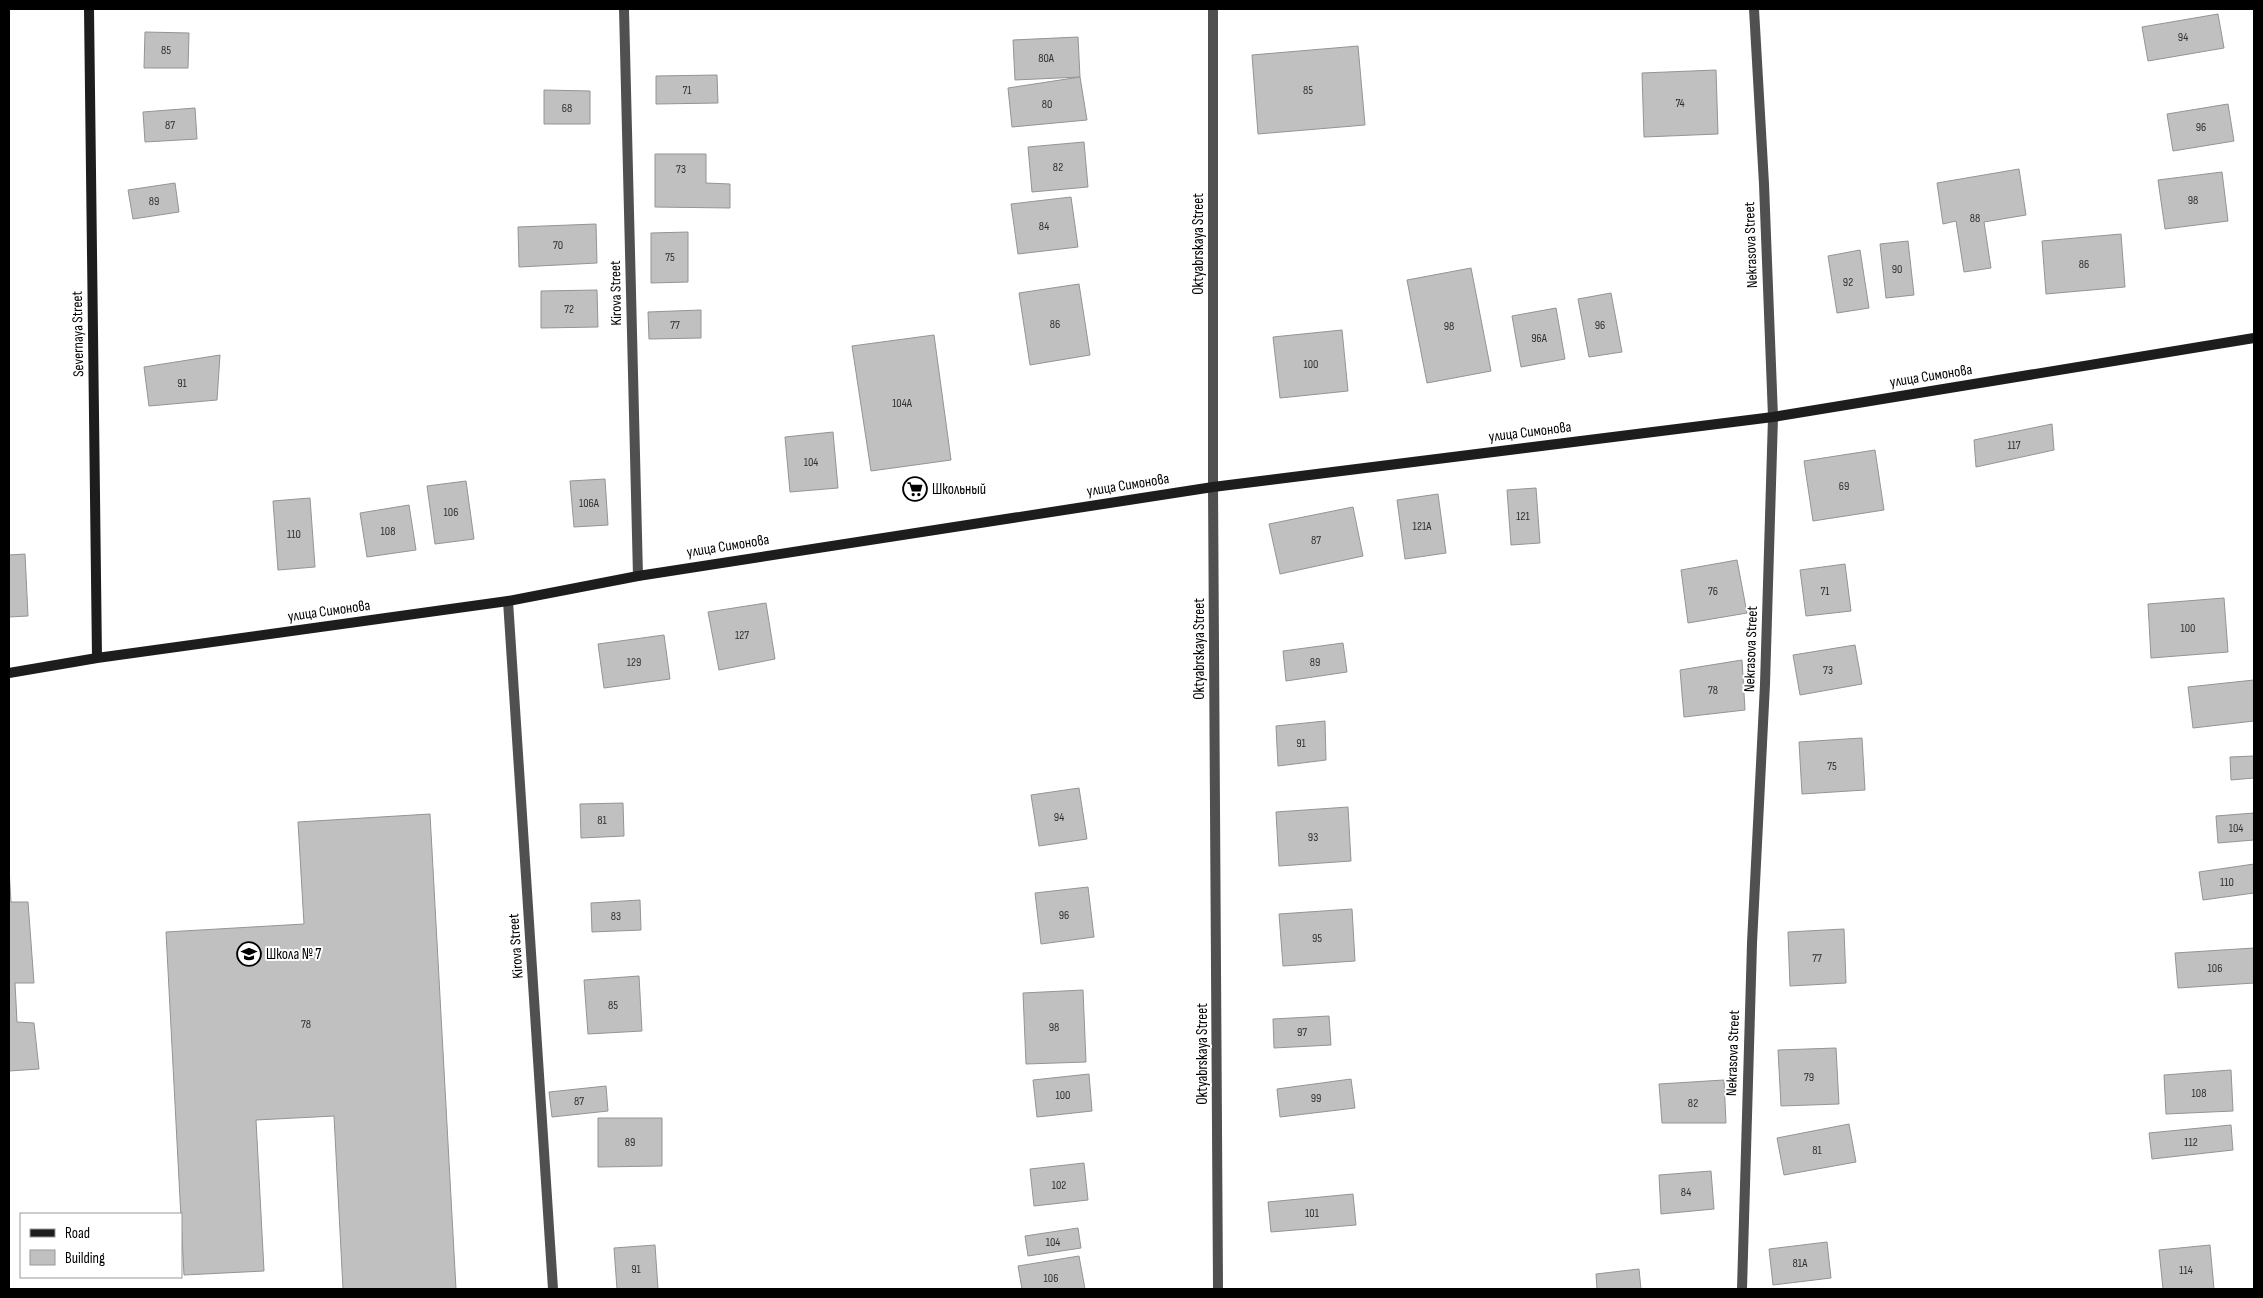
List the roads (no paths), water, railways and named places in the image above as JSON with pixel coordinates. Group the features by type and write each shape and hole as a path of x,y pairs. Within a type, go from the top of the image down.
{"street":[{"name":"Severnaya Street","path":"89,9 98,658"},
{"name":"Kirova Street","path":"624,9 638,576"},
{"name":"Oktyabrskaya Street","path":"1213,9 1213,487 1218,1289"},
{"name":"Nekrasova Street","path":"1742,1289 1752,943 1765,684 1773,418 1764,184 1754,9"},
{"name":"улица Симонова","path":"9,673 98,658 508,601 638,576 1213,487 1773,418 2254,338"},
{"name":"Kirova Street","path":"508,601 553,1289"}],"place":[{"name":"Школьный","path":"915,489"},
{"name":"Школа № 7","path":"249,954"}]}
